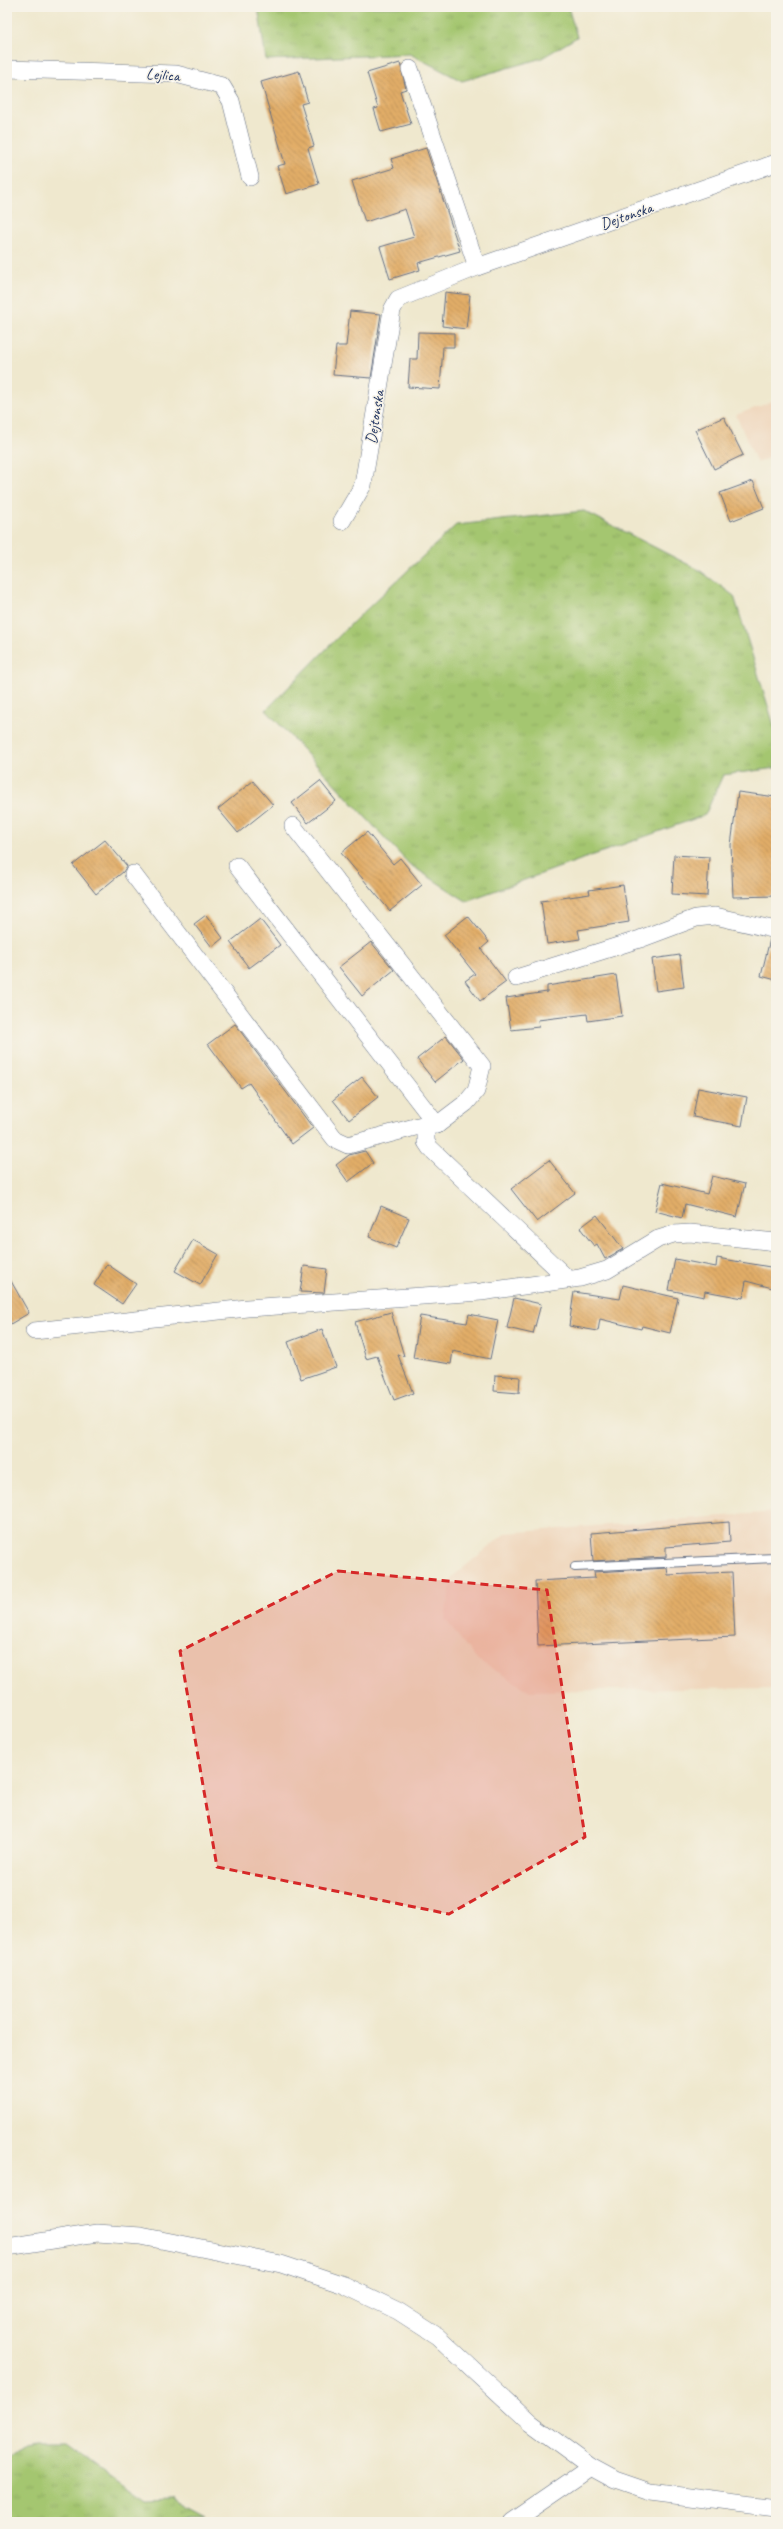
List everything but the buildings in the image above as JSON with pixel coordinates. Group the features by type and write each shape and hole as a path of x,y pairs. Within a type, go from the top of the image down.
{"street":[{"name":"Lejlica","path":"7,69 176,74 222,86 232,101 250,177"},
{"path":"410,69 477,267"},
{"name":"Dejtonska","path":"342,520 363,485 394,305 398,299 477,267 776,163"},
{"path":"133,874 335,1139 348,1145 432,1125 466,1103 476,1091 482,1066 293,826"},
{"path":"237,866 432,1125"},
{"path":"516,978 640,939 696,918 715,916 776,930"},
{"path":"432,1125 426,1142 430,1148 568,1279"},
{"path":"34,1331 247,1308 481,1292 568,1279 607,1270 658,1239 674,1234 690,1233 776,1242"},
{"path":"7,2247 97,2233 141,2236 281,2264 344,2285 398,2311 437,2336 531,2423 591,2467 615,2480 650,2492 776,2508"},
{"path":"511,2522 591,2467"}],"lane":[{"path":"575,1567 776,1558"}],"highlighted area":[{"path":"338,1571 547,1590 585,1837 449,1914 217,1867 180,1651"}],"shaded area":[{"path":"776,400 776,454 757,463 736,415"},
{"path":"776,1512 776,1688 530,1691 476,1659 445,1619 452,1577 506,1533"}],"green space":[{"path":"258,7 568,7 577,37 542,58 462,81 410,54 266,60"},
{"path":"584,511 699,570 734,596 776,732 776,768 723,775 705,815 466,901 409,864 266,710 351,624 456,525"},
{"path":"37,2442 65,2442 146,2499 173,2498 185,2512 204,2522 7,2522 7,2457"}]}
